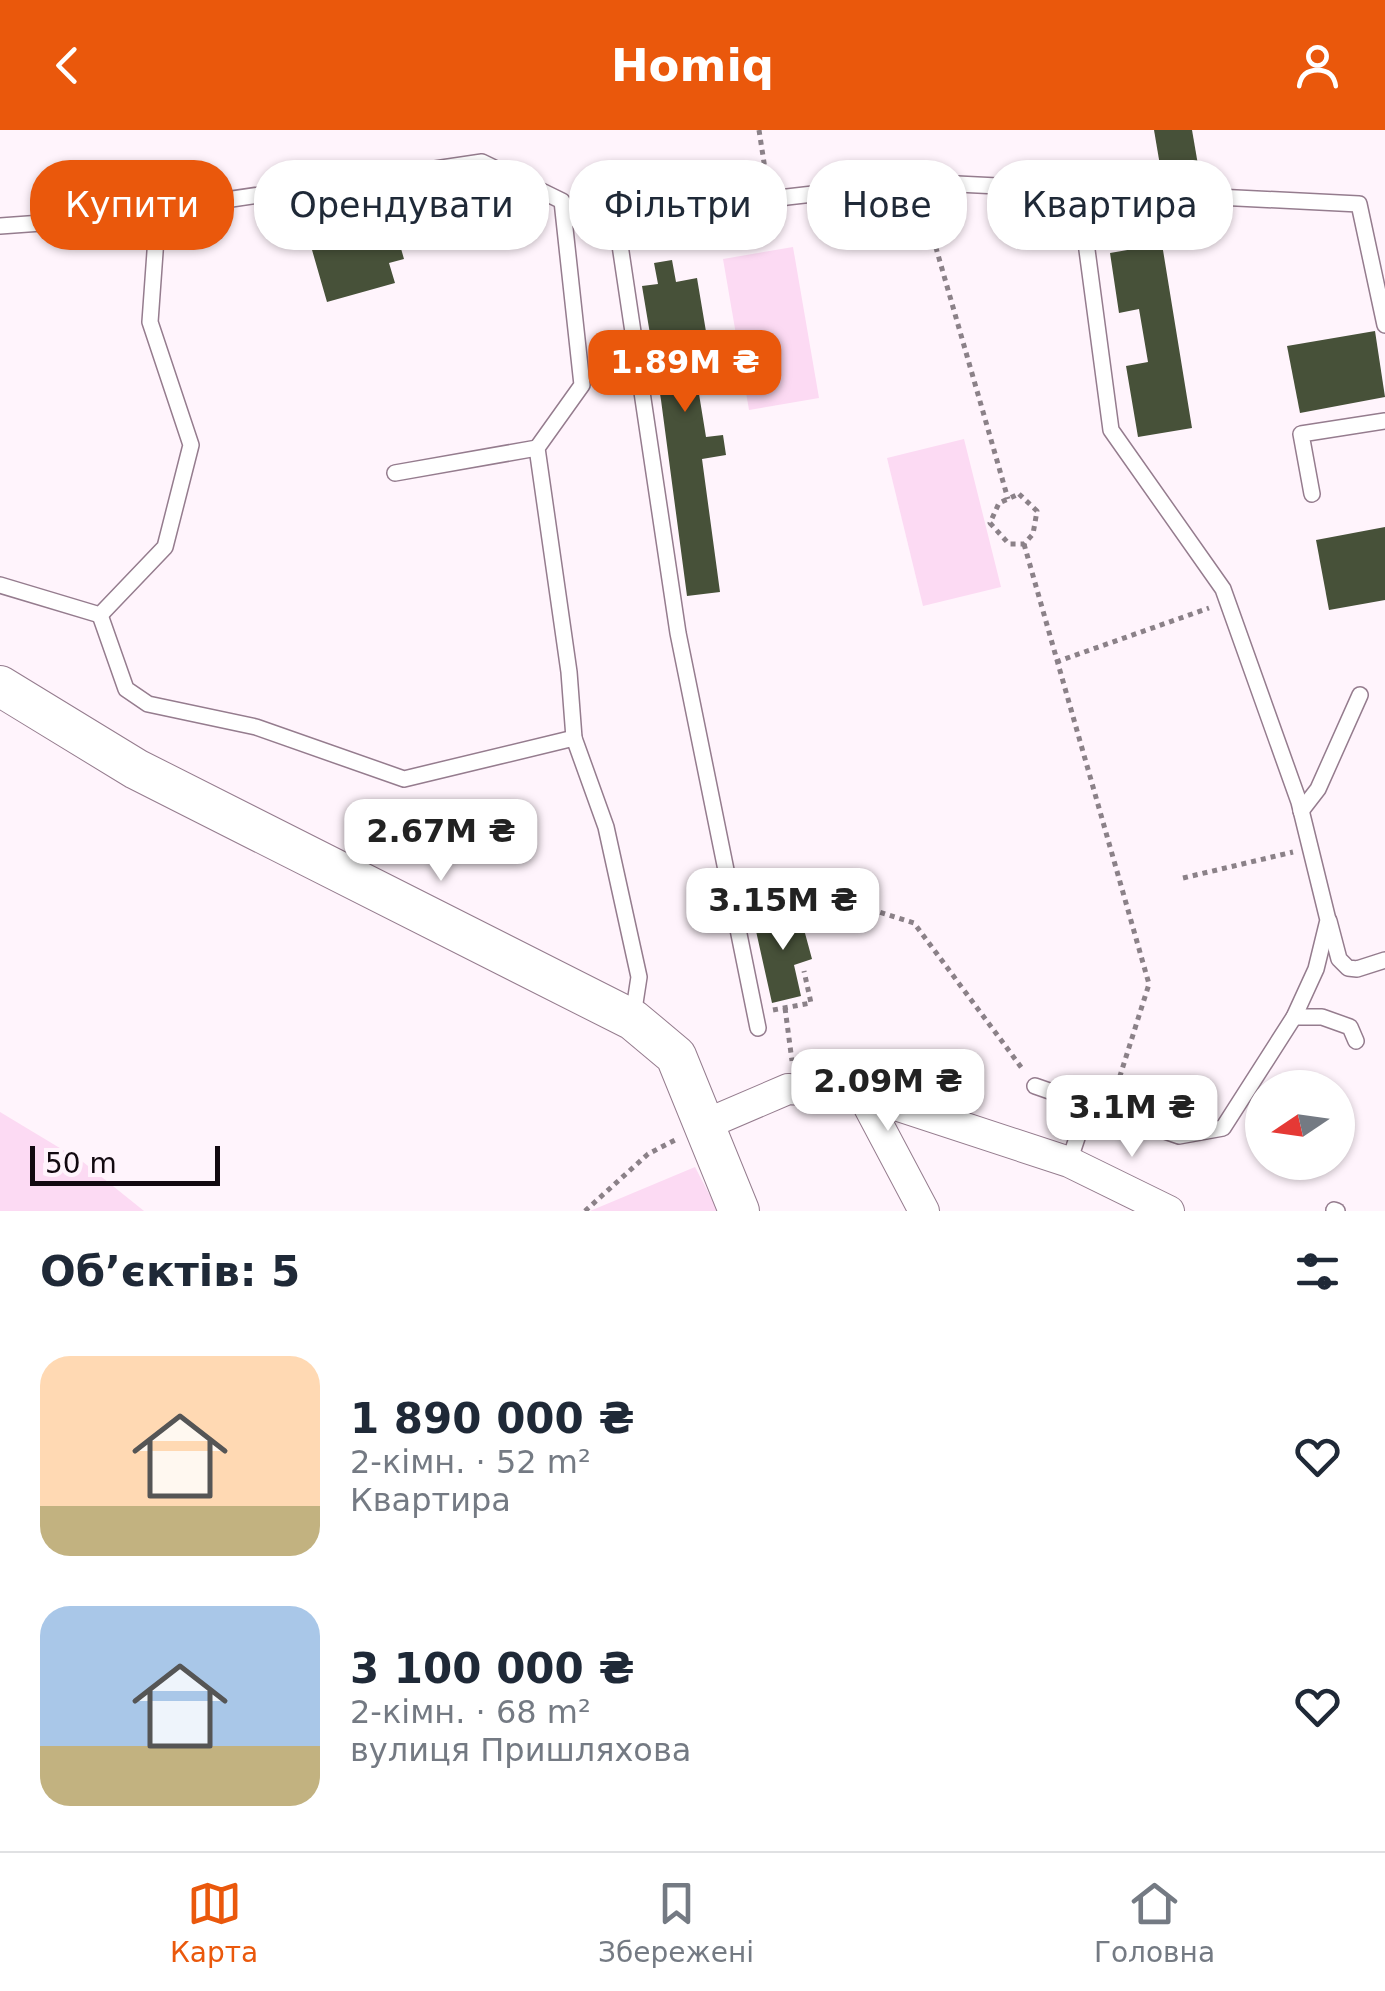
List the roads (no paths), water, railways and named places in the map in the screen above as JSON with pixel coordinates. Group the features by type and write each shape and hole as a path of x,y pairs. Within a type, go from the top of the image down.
{"street":[{"path":"0,686 136,769 633,1020 676,1056 739,1211"},
{"path":"704,1125 788,1089 862,1094 1069,1162 1169,1211"},
{"path":"862,1094 924,1211"}],"lane":[{"path":"234,199 482,162 562,202 582,385 537,448 569,672 574,738 606,827 638,976 633,1020"},
{"path":"756,1020 678,633 617,225 770,200 917,182 987,185"},
{"path":"1233,198 1359,204 1385,325"},
{"path":"0,226 30,224"},
{"path":"100,615 165,547 191,445 150,322 155,250"},
{"path":"1087,250 1111,430 1223,589 1301,811 1340,959 1348,968 1358,969 1385,960"},
{"path":"1312,494 1301,434 1385,421"},
{"path":"395,473 537,448"},
{"path":"0,585 100,615"},
{"path":"100,615 126,689 148,704 256,728 404,779 574,738"},
{"path":"1301,811 1318,789 1360,694"},
{"path":"1035,1086 1180,1136 1223,1128 1294,1017 1316,969 1328,920"},
{"path":"1294,1017 1322,1017 1350,1027 1356,1041"},
{"path":"1069,1162 1088,1105"}]}
